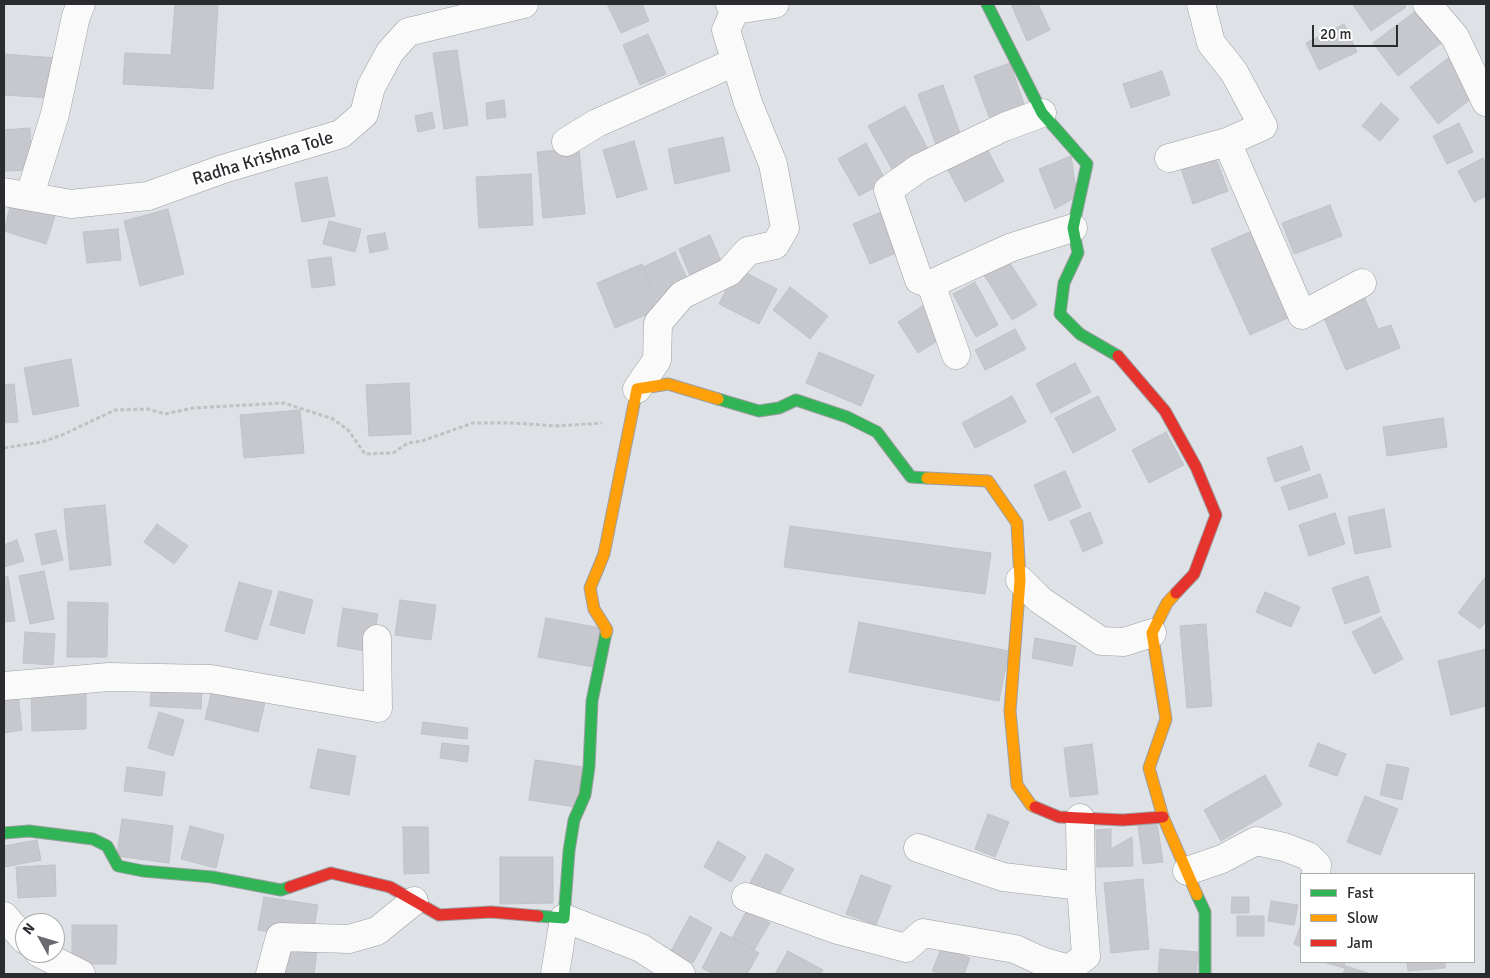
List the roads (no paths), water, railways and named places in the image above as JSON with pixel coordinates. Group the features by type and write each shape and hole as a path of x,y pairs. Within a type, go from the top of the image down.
{"street":[{"path":"17,194 55,114 76,16 81,4"},
{"name":"Radha Krishna Tole","path":"17,194 71,204 148,196 223,169 341,134 364,114 371,88 390,52 408,32 524,4"},
{"path":"555,974 567,898 569,851 574,820 585,795 589,767 592,701 607,630 594,609 590,588 604,554 637,389 657,360 658,323 682,296 729,272 748,251 775,245 785,228 772,164 748,103 726,30 732,7 775,4"},
{"path":"986,4 1042,113 1087,164 1073,228 1078,253 1064,283 1060,314 1080,334 1120,357 1165,411 1196,467 1216,515 1194,574 1166,603 1152,633 1166,719 1149,768 1162,817 1205,912 1205,974"},
{"path":"1169,158 1227,142 1263,126 1234,72 1211,43 1201,4"},
{"path":"1427,4 1455,38 1486,102"},
{"path":"566,142 597,123 735,62"},
{"path":"1042,113 1004,127 919,168 888,190 919,280 931,284 1012,247 1073,228"},
{"path":"1227,142 1302,315 1362,284"},
{"path":"931,284 956,355"},
{"path":"637,389 668,384 759,411 779,408 796,400 847,417 877,432 911,477 988,481 1017,523 1020,580 1010,712 1017,785 1031,805 1059,818 1123,820 1162,817"},
{"path":"1020,580 1040,600 1101,640 1124,642 1152,633"},
{"path":"4,686 109,677 211,679 378,708 377,639"},
{"path":"746,897 838,930 906,948 923,933 1014,948 1041,961 1068,969 1086,956 1081,886 1080,818"},
{"path":"4,833 29,831 93,839 107,846 118,866 143,871 212,877 281,890 331,873 390,887 439,915 492,912 564,918 641,948 681,974"},
{"path":"1187,872 1222,859 1256,841 1284,847 1308,856 1317,865 1316,873"},
{"path":"918,848 1003,877 1081,886"},
{"path":"270,974 280,937 349,939 377,931 414,901"},
{"path":"4,916 15,929"},
{"path":"59,963 81,974"}]}
